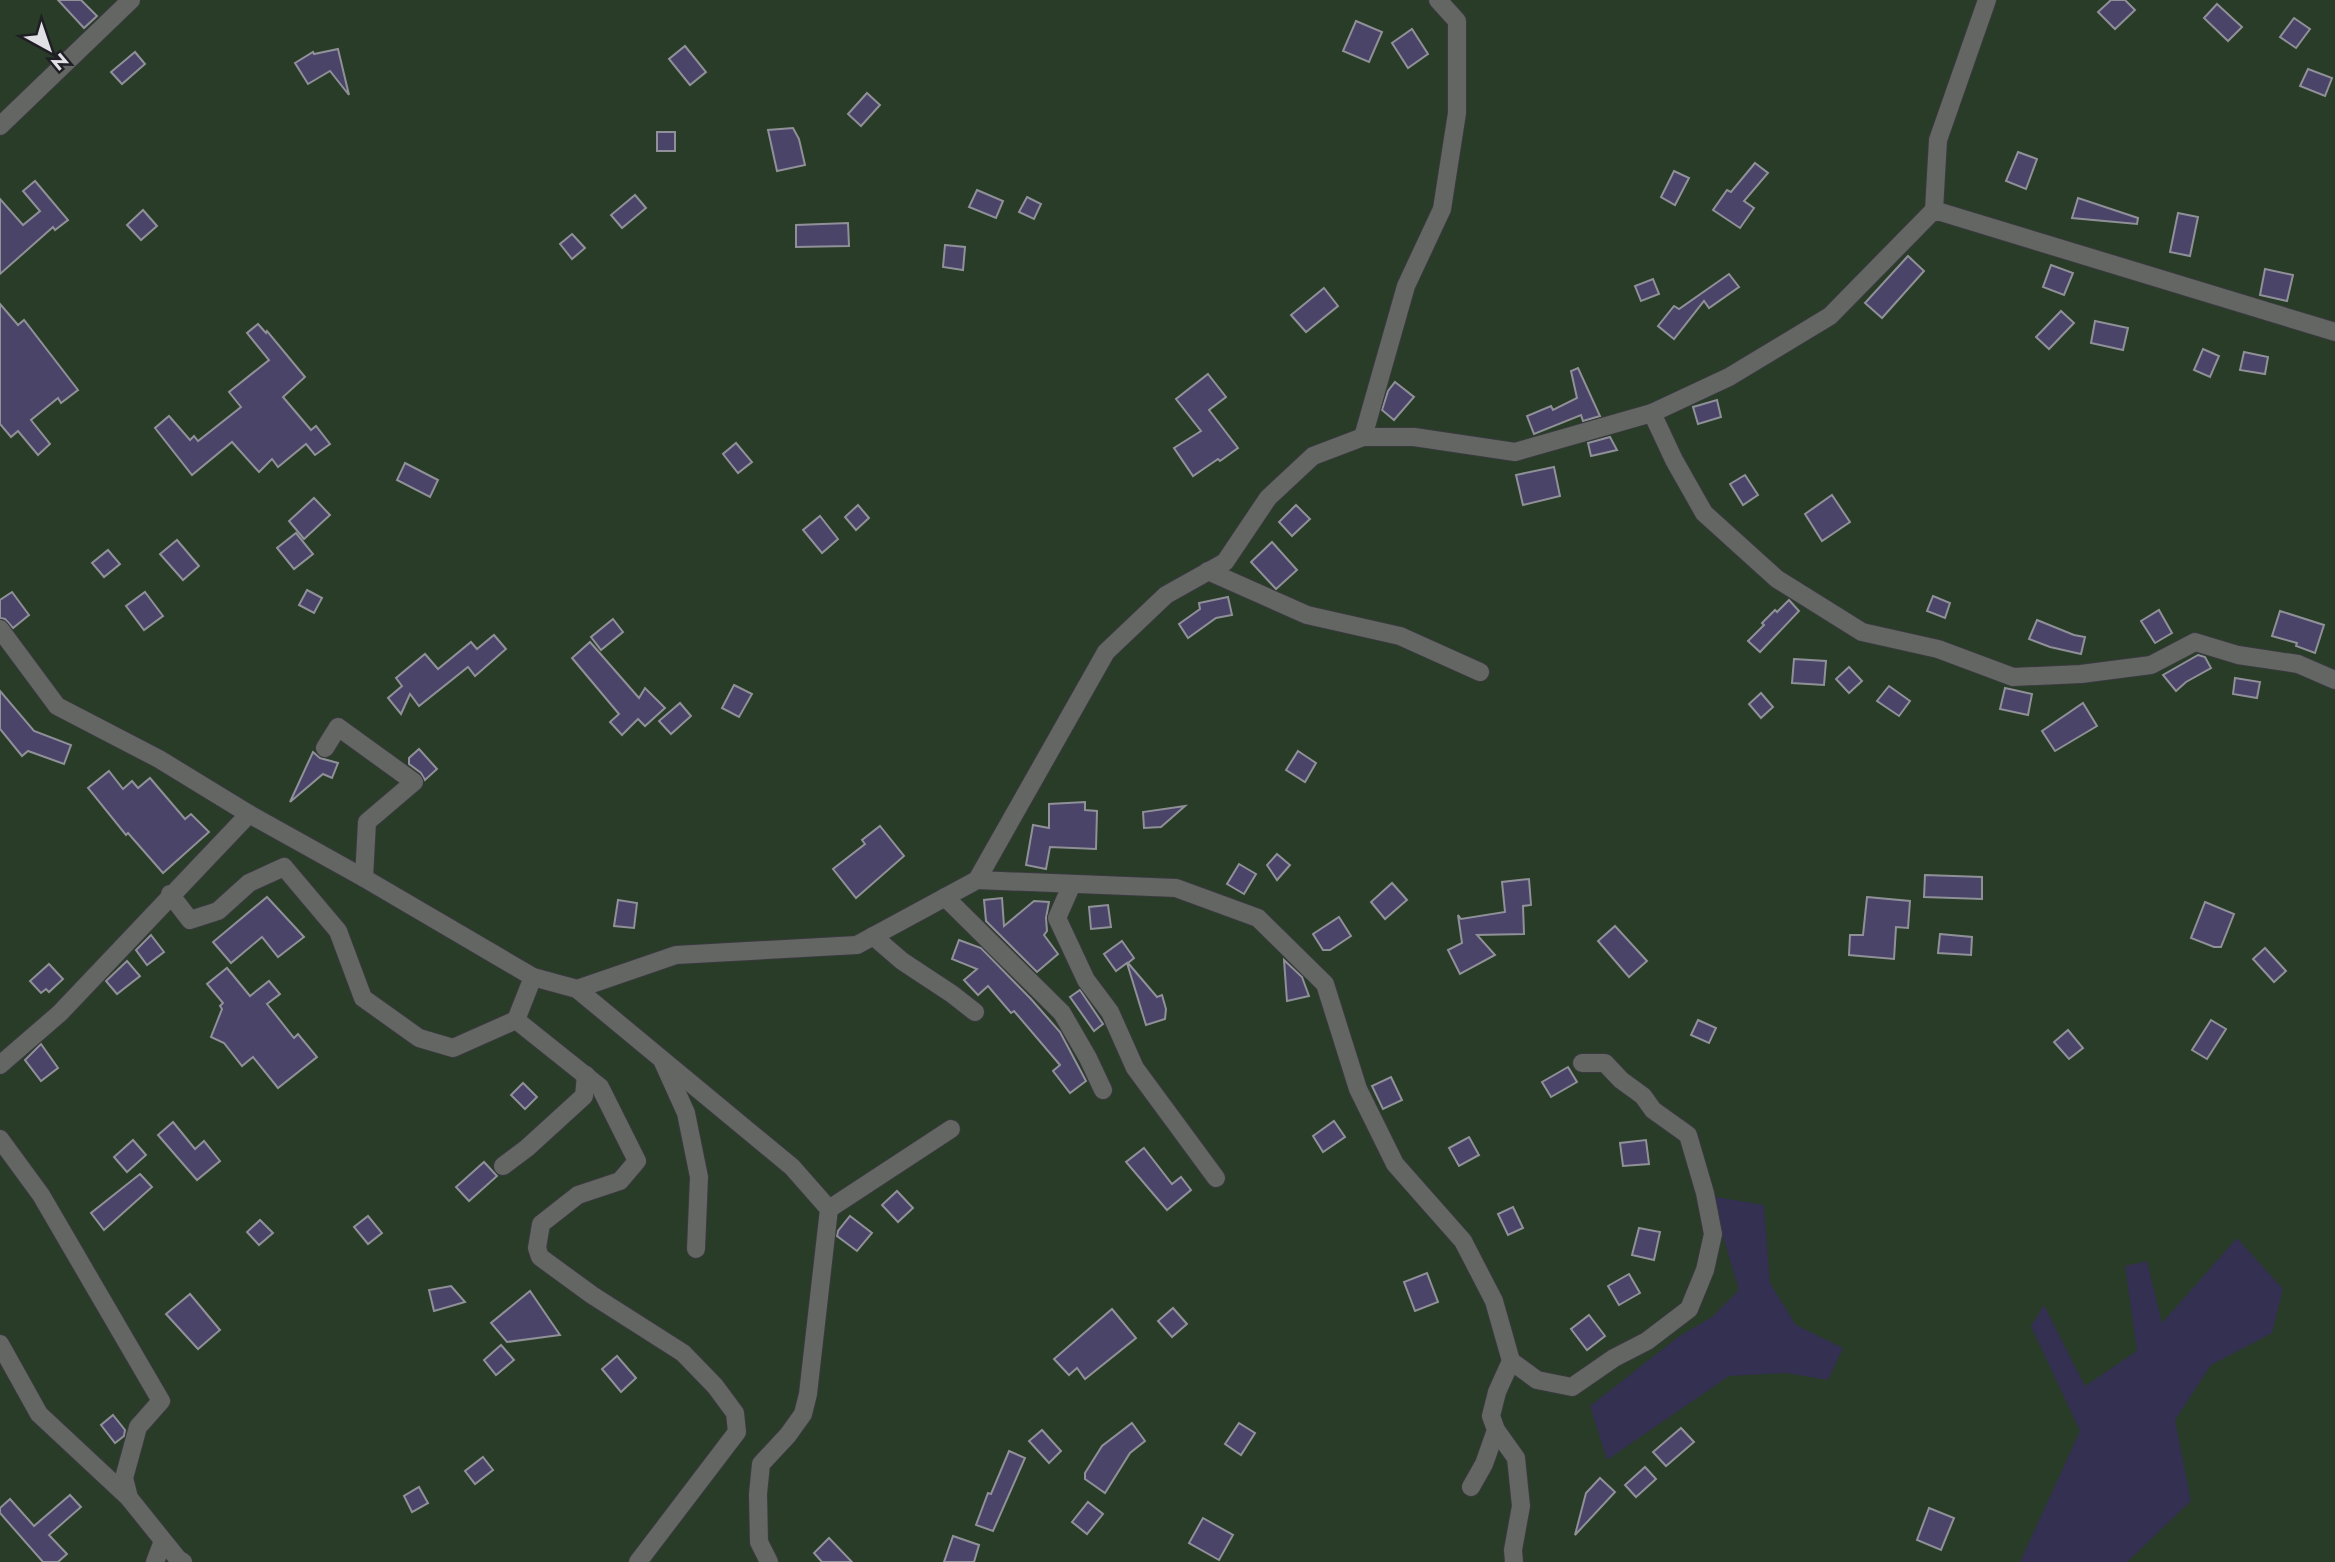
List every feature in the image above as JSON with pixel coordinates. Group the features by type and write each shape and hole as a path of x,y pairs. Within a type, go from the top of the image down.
{"street":[{"path":"0,126 131,0"},
{"path":"1363,437 1406,286 1443,209 1457,113 1457,20 1438,0"},
{"path":"977,880 1106,652 1166,595 1225,562 1268,498 1313,456 1363,437 1414,437 1515,452 1652,413 1729,377 1830,316 1934,210 1938,140 1985,0"},
{"path":"1934,210 2335,332"},
{"path":"1652,413 1674,460 1704,513 1777,579 1862,632 1938,649 2013,677 2081,674 2151,665 2195,642 2238,655 2298,664 2335,680"},
{"path":"1208,571 1307,615 1400,636 1480,672"},
{"path":"0,629 57,706 159,759 249,814 533,977 577,989 792,1167 829,1209 808,1394 803,1414 788,1436 761,1464 758,1494 759,1542 769,1562"},
{"path":"325,748 338,727 414,782 367,822 364,878"},
{"path":"0,1065 60,1013 170,894 249,814"},
{"path":"170,894 190,920 218,911 249,883 285,867 338,931 363,998 419,1038 453,1048 516,1020 533,977"},
{"path":"577,989 676,955 857,945 977,880 1176,888 1258,918 1325,984 1358,1089 1395,1164 1463,1241 1494,1301 1511,1361 1537,1380 1572,1387 1614,1358 1647,1341 1689,1309 1705,1270 1713,1234 1705,1193 1688,1135 1653,1110 1643,1096 1621,1080 1605,1063 1582,1063"},
{"path":"1072,884 1057,919 1086,980 1110,1012 1135,1068 1216,1178"},
{"path":"945,897 1062,1013 1103,1090"},
{"path":"873,936 901,961 975,1012"},
{"path":"516,1020 600,1087 637,1161 620,1181 578,1195 541,1224 537,1248 540,1257 592,1295 683,1353 715,1386 734,1413 737,1432 638,1562"},
{"path":"662,1059 685,1113 699,1177 696,1249"},
{"path":"503,1166 584,1096 586,1075"},
{"path":"829,1209 951,1129"},
{"path":"0,1139 41,1195 161,1401 138,1427 124,1478 128,1499"},
{"path":"0,1344 40,1414 128,1499 183,1562"},
{"path":"1511,1361 1497,1392 1491,1416 1496,1430 1516,1458 1521,1506 1513,1550 1514,1562"},
{"path":"1471,1487 1484,1464 1496,1430"},
{"path":"155,1562 163,1541"}],"green space":[{"path":"0,0 2335,0 2335,1562 0,1562"}],"shaded area":[{"path":"1711,1196 1764,1205 1770,1283 1796,1325 1843,1348 1828,1380 1786,1373 1729,1376 1607,1460 1590,1406 1678,1337 1712,1317 1739,1290"},
{"path":"2237,1238 2283,1289 2272,1333 2211,1365 2175,1420 2191,1501 2127,1562 2020,1562 2080,1431 2031,1326 2044,1305 2085,1386 2137,1351 2125,1266 2147,1261 2162,1323"}],"building":[{"path":"58,0 81,0 97,16 84,28"},
{"path":"2111,0 2125,0 2135,10 2115,29 2098,12"},
{"path":"2217,4 2242,27 2228,41 2204,18"},
{"path":"2294,18 2310,29 2296,48 2280,37"},
{"path":"1356,21 1382,32 1369,62 1343,51"},
{"path":"1412,29 1428,54 1408,68 1392,43"},
{"path":"685,46 706,72 690,85 669,59"},
{"path":"338,49 349,95 330,71 308,84 295,63 313,52 314,54"},
{"path":"135,52 145,64 122,84 111,72"},
{"path":"2308,69 2332,78 2325,96 2300,86"},
{"path":"867,93 880,105 861,126 848,114"},
{"path":"793,128 799,139 805,165 777,171 768,130"},
{"path":"657,132 675,132 675,151 657,151"},
{"path":"2018,152 2037,159 2026,189 2006,181"},
{"path":"1755,163 1768,173 1744,201 1754,208 1740,228 1713,210 1727,190 1731,192"},
{"path":"1674,171 1689,178 1675,205 1661,197"},
{"path":"35,181 68,220 55,230 53,227 0,274 0,199 23,225 40,211 23,191"},
{"path":"977,190 1003,201 996,218 969,207"},
{"path":"635,195 646,208 622,228 611,215"},
{"path":"1027,197 1041,204 1034,219 1019,212"},
{"path":"2078,198 2138,218 2137,224 2072,218"},
{"path":"143,210 157,226 141,240 127,225"},
{"path":"2178,213 2198,217 2190,256 2170,252"},
{"path":"848,223 849,246 796,247 796,225"},
{"path":"572,234 585,248 572,259 560,244"},
{"path":"945,245 965,247 963,270 943,267"},
{"path":"1908,256 1924,271 1882,318 1865,303"},
{"path":"2051,265 2073,273 2064,295 2043,287"},
{"path":"2265,269 2293,275 2287,301 2260,295"},
{"path":"1729,274 1739,287 1709,308 1704,301 1674,339 1658,326 1674,306 1679,309"},
{"path":"1653,279 1659,294 1641,301 1635,286"},
{"path":"1324,288 1338,306 1306,332 1291,315"},
{"path":"0,304 18,325 24,320 78,390 61,403 58,398 31,420 50,444 38,455 18,431 11,437 0,424"},
{"path":"2061,311 2074,323 2049,349 2036,337"},
{"path":"2095,321 2128,328 2123,350 2091,343"},
{"path":"258,324 305,377 283,397 311,430 316,426 330,444 315,455 306,444 278,467 272,459 259,472 232,442 192,475 155,428 169,416 190,440 194,436 198,441 241,407 229,392 269,360 247,333"},
{"path":"2203,349 2219,356 2210,377 2194,370"},
{"path":"2244,352 2268,357 2265,374 2240,370"},
{"path":"1578,368 1600,416 1583,421 1581,415 1534,434 1527,416 1551,406 1553,410 1577,398 1571,371"},
{"path":"1208,374 1226,397 1209,410 1238,448 1193,476 1174,448 1201,431 1176,399"},
{"path":"1395,382 1414,397 1394,420 1382,410 1388,391"},
{"path":"1717,400 1721,417 1698,424 1693,407"},
{"path":"1610,437 1617,450 1591,456 1588,443"},
{"path":"736,443 752,462 738,473 723,454"},
{"path":"405,463 438,480 430,497 397,480"},
{"path":"1554,467 1560,496 1523,505 1516,475"},
{"path":"1745,475 1758,495 1743,505 1730,484"},
{"path":"1832,495 1850,522 1822,541 1805,514"},
{"path":"314,498 330,515 304,539 289,521"},
{"path":"858,505 869,518 856,530 845,517"},
{"path":"1296,505 1310,519 1292,536 1279,522"},
{"path":"820,516 838,539 822,553 803,530"},
{"path":"296,533 313,554 294,569 277,548"},
{"path":"177,540 199,566 183,580 160,554"},
{"path":"1272,542 1297,570 1276,589 1251,562"},
{"path":"108,550 120,564 104,577 92,563"},
{"path":"307,590 322,598 314,613 299,605"},
{"path":"12,592 29,615 13,628 5,619 0,618 0,600"},
{"path":"145,592 163,616 144,630 126,606"},
{"path":"1933,596 1950,603 1945,618 1927,611"},
{"path":"1228,597 1232,615 1216,618 1188,638 1179,624 1200,609 1199,603"},
{"path":"1789,600 1799,611 1760,652 1748,641 1775,610 1777,612"},
{"path":"2159,610 2172,633 2155,643 2141,621"},
{"path":"2280,611 2324,625 2315,653 2296,646 2297,643 2272,636"},
{"path":"613,619 623,632 601,650 591,637"},
{"path":"2037,620 2085,637 2081,654 2029,639"},
{"path":"494,635 506,649 475,676 468,667 419,706 410,694 401,714 388,698 402,686 396,678 425,654 438,669 471,642 477,649"},
{"path":"590,642 639,698 645,688 665,708 645,726 638,719 622,735 610,722 619,714 572,658"},
{"path":"2198,655 2205,657 2211,668 2176,691 2163,675"},
{"path":"1794,659 1826,661 1824,685 1792,683"},
{"path":"1849,667 1862,681 1849,693 1836,679"},
{"path":"2235,678 2260,682 2257,698 2233,694"},
{"path":"734,685 752,694 739,717 722,708"},
{"path":"1889,686 1910,701 1899,716 1877,701"},
{"path":"2005,688 2032,694 2028,715 2000,709"},
{"path":"0,691 34,731 71,745 64,764 28,751 22,756 0,729"},
{"path":"1761,693 1773,707 1761,718 1749,704"},
{"path":"680,703 691,716 671,734 659,721"},
{"path":"2083,703 2097,726 2055,751 2042,731"},
{"path":"419,749 437,769 425,780 421,773 409,764 409,758"},
{"path":"1298,751 1316,763 1305,782 1286,770"},
{"path":"313,752 320,758 338,763 332,778 323,774 290,802"},
{"path":"109,771 123,789 132,781 138,788 150,778 185,819 191,814 209,832 163,873 128,833 126,835 88,788"},
{"path":"1085,802 1085,810 1097,811 1096,849 1050,847 1046,869 1026,865 1033,825 1049,828 1049,804"},
{"path":"1185,806 1161,827 1144,828 1143,812"},
{"path":"880,826 904,856 856,898 833,869 865,844 862,840"},
{"path":"1277,854 1290,865 1277,880 1267,865"},
{"path":"1239,864 1256,874 1244,894 1227,884"},
{"path":"1925,875 1982,877 1982,899 1924,897"},
{"path":"1529,879 1531,905 1523,906 1524,934 1477,935 1495,955 1460,974 1448,950 1462,943 1458,915 1461,919 1505,912 1502,882"},
{"path":"1392,883 1407,900 1385,919 1371,902"},
{"path":"267,897 304,937 278,957 262,937 231,963 213,942"},
{"path":"1867,897 1910,901 1908,928 1896,927 1894,959 1849,955 1850,935 1863,935"},
{"path":"1002,898 1004,926 1034,901 1049,902 1047,931 1044,935 1058,954 1037,972 986,921 984,900"},
{"path":"618,900 637,903 634,928 614,926"},
{"path":"2205,902 2234,914 2221,947 2191,938"},
{"path":"1108,905 1111,927 1091,929 1089,907"},
{"path":"1339,917 1351,936 1330,950 1323,950 1313,934"},
{"path":"1615,926 1647,961 1629,977 1598,941"},
{"path":"1940,934 1972,937 1971,955 1938,953"},
{"path":"151,935 164,952 147,965 136,950"},
{"path":"959,940 981,948 1031,999 1060,1032 1086,1081 1070,1093 1053,1071 1060,1065 1014,1011 1011,1013 988,986 978,995 964,980 977,969 952,959"},
{"path":"1122,941 1134,958 1128,963 1157,997 1162,995 1166,1009 1165,1019 1146,1025 1127,963 1116,971 1104,954"},
{"path":"2265,948 2286,971 2274,982 2253,959"},
{"path":"1284,960 1302,977 1309,996 1287,1001"},
{"path":"127,961 140,976 117,994 106,981"},
{"path":"49,964 63,979 49,992 46,989 41,993 30,981"},
{"path":"227,968 250,996 269,981 280,994 267,1004 294,1038 298,1034 317,1057 278,1088 253,1057 242,1066 224,1043 211,1037 223,1003 207,984"},
{"path":"1080,990 1103,1024 1094,1031 1070,997"},
{"path":"1698,1020 1716,1028 1709,1043 1691,1035"},
{"path":"2211,1020 2226,1029 2207,1059 2192,1050"},
{"path":"2068,1030 2083,1048 2069,1059 2054,1042"},
{"path":"41,1044 58,1068 41,1081 25,1060"},
{"path":"1568,1067 1577,1082 1551,1097 1542,1082"},
{"path":"1391,1077 1402,1100 1383,1109 1372,1086"},
{"path":"523,1083 537,1097 525,1109 511,1095"},
{"path":"1334,1121 1345,1137 1323,1152 1313,1136"},
{"path":"173,1122 195,1149 204,1141 220,1161 197,1180 158,1135"},
{"path":"1469,1137 1479,1155 1459,1166 1449,1148"},
{"path":"133,1140 146,1155 127,1172 114,1157"},
{"path":"1646,1140 1649,1164 1623,1166 1620,1143"},
{"path":"1144,1148 1172,1184 1181,1177 1191,1190 1167,1210 1126,1162"},
{"path":"484,1162 497,1176 469,1201 456,1187"},
{"path":"140,1174 152,1187 104,1230 91,1213"},
{"path":"897,1191 913,1208 898,1222 882,1205"},
{"path":"1513,1207 1523,1228 1508,1235 1498,1214"},
{"path":"368,1216 382,1233 368,1244 354,1227"},
{"path":"850,1216 872,1233 857,1251 837,1236"},
{"path":"260,1220 273,1233 259,1245 247,1232"},
{"path":"1639,1228 1660,1232 1654,1260 1632,1255"},
{"path":"1427,1273 1438,1302 1415,1311 1404,1282"},
{"path":"1629,1274 1640,1293 1619,1305 1608,1286"},
{"path":"451,1286 465,1302 434,1311 429,1290"},
{"path":"530,1291 560,1335 507,1342 491,1323"},
{"path":"190,1294 220,1330 198,1349 166,1314"},
{"path":"1173,1308 1187,1324 1172,1337 1158,1321"},
{"path":"1112,1309 1136,1338 1085,1379 1077,1368 1069,1375 1054,1359"},
{"path":"1589,1315 1605,1336 1587,1350 1571,1329"},
{"path":"501,1345 514,1360 496,1375 484,1360"},
{"path":"617,1356 636,1378 621,1392 602,1369"},
{"path":"113,1415 125,1430 124,1436 115,1443 101,1425"},
{"path":"1132,1423 1145,1441 1130,1453 1105,1493 1085,1479 1085,1473 1102,1446"},
{"path":"1239,1423 1255,1433 1241,1455 1225,1444"},
{"path":"1681,1428 1694,1442 1666,1466 1653,1452"},
{"path":"1042,1430 1061,1451 1049,1463 1029,1441"},
{"path":"1009,1451 1025,1458 993,1531 976,1525"},
{"path":"483,1457 493,1470 475,1484 465,1471"},
{"path":"1645,1467 1656,1479 1636,1497 1625,1485"},
{"path":"1600,1478 1615,1492 1575,1535 1586,1493"},
{"path":"419,1487 428,1503 412,1512 404,1496"},
{"path":"70,1495 81,1507 49,1535 67,1554 58,1562 43,1562 0,1513 0,1508 10,1499 34,1526"},
{"path":"1088,1502 1103,1514 1087,1534 1072,1522"},
{"path":"1929,1508 1954,1518 1941,1550 1917,1540"},
{"path":"1203,1518 1233,1535 1219,1560 1189,1543"},
{"path":"953,1536 979,1545 974,1562 944,1562"},
{"path":"829,1538 852,1562 822,1562 814,1553"}]}
